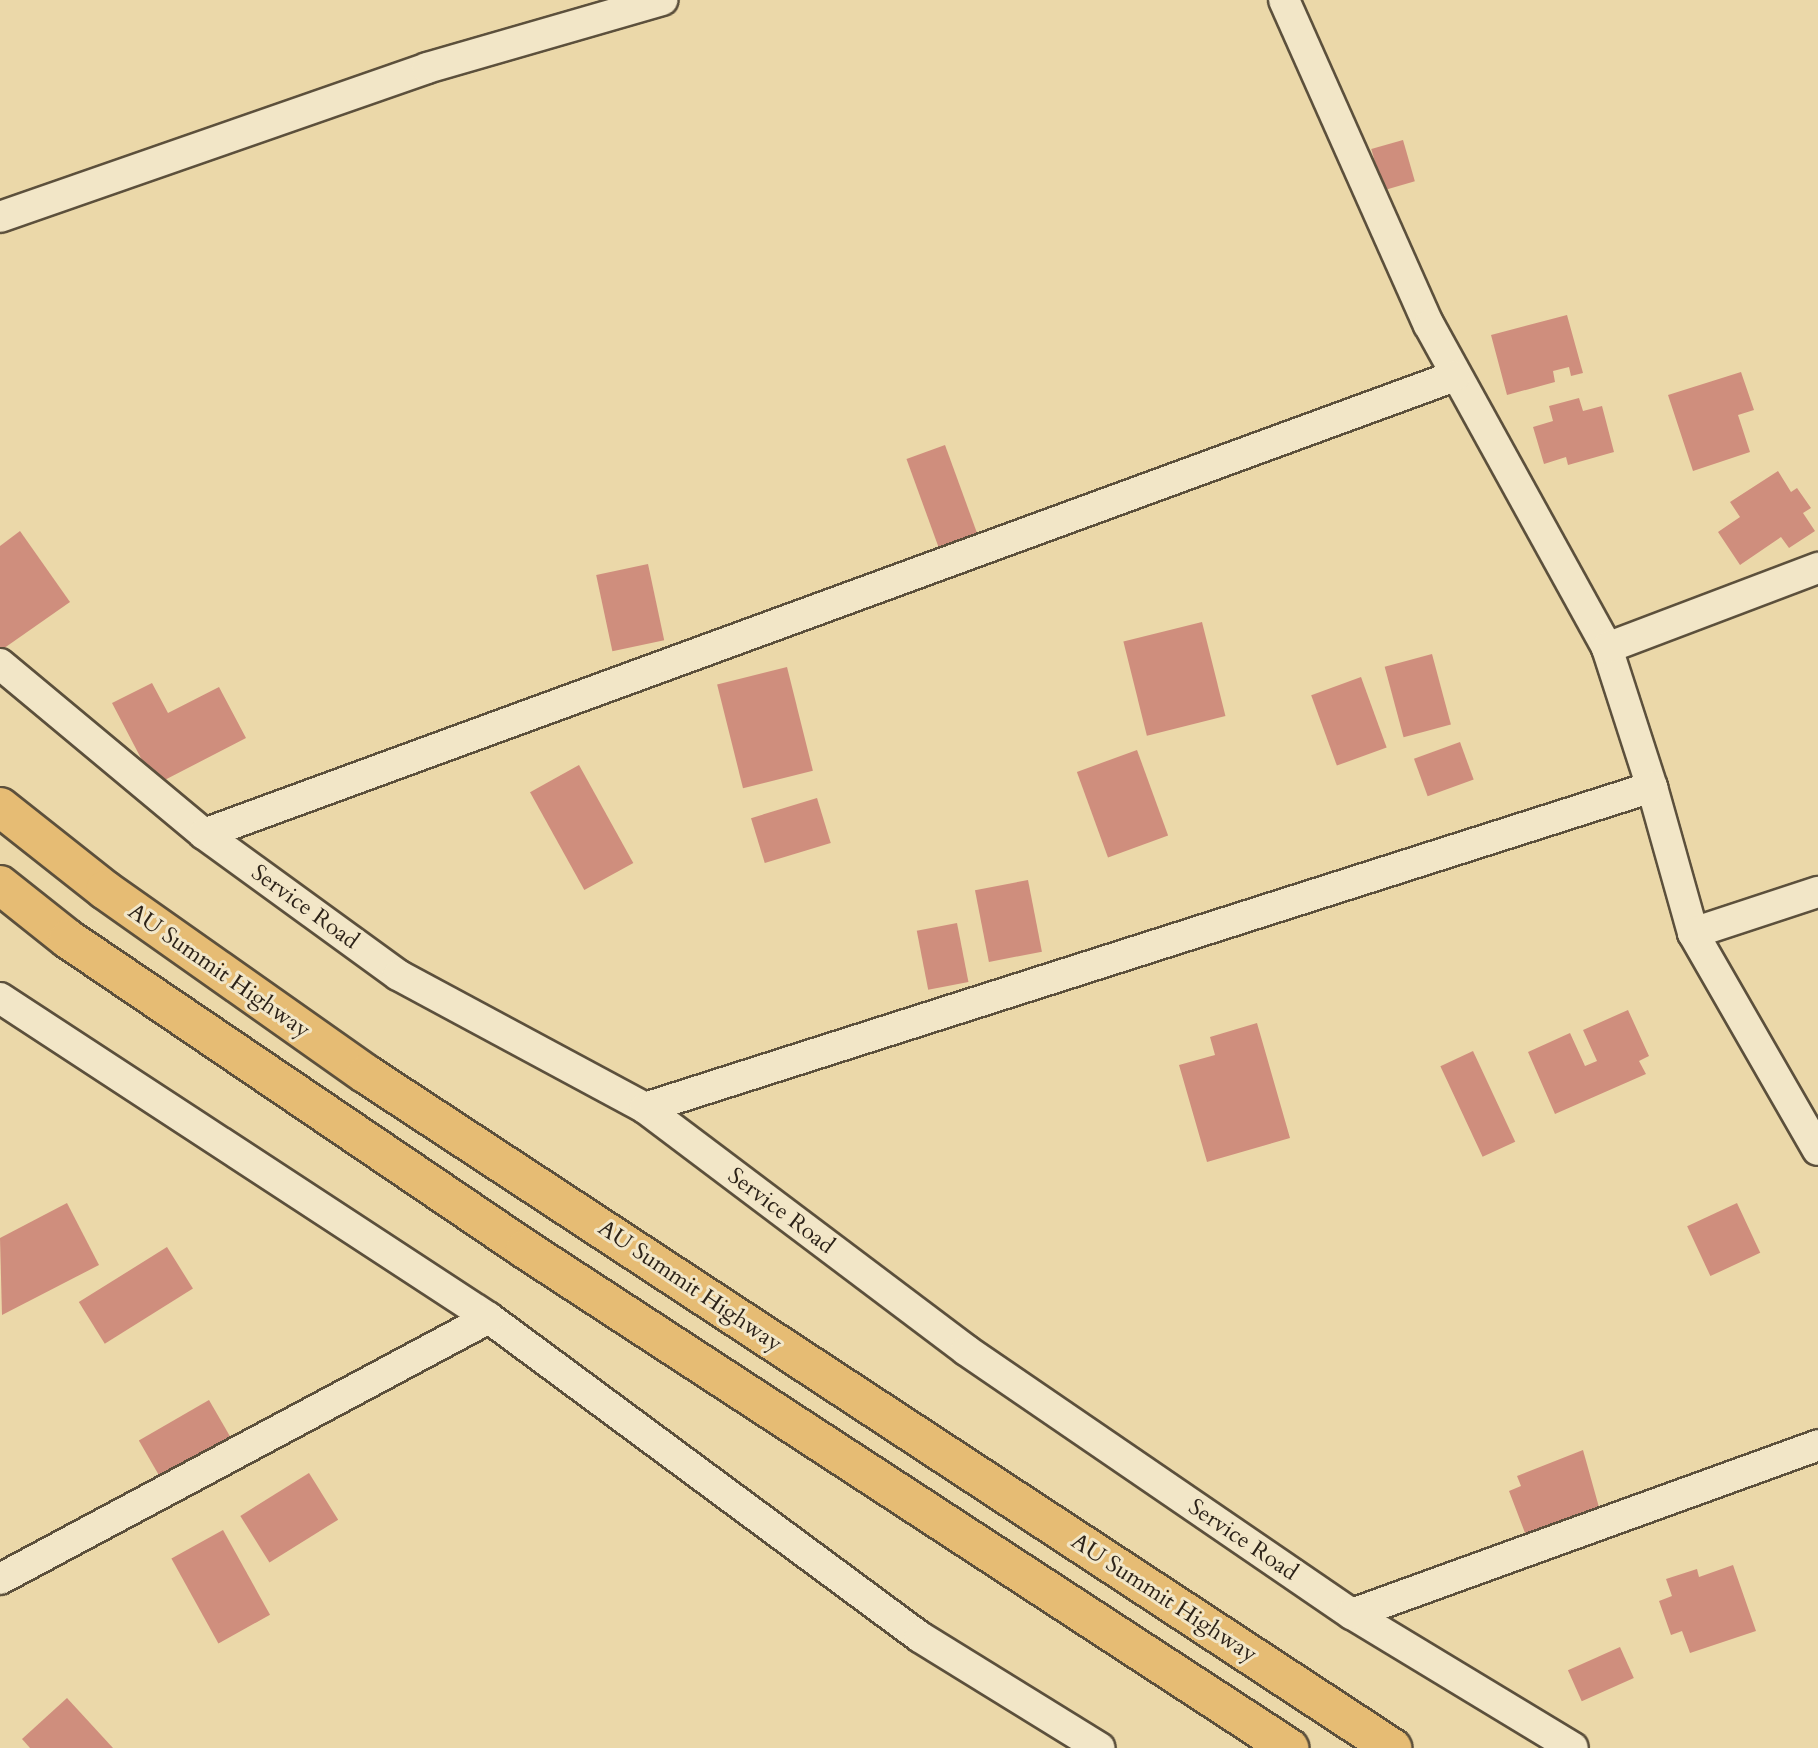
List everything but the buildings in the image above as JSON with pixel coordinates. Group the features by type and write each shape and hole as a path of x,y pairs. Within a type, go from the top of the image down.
{"main road":[{"name":"AU Summit Highway","path":"0,807 105,890 366,1074 1392,1748"},
{"path":"0,885 68,939 502,1234 1289,1748"}],"street":[{"path":"0,217 427,68 662,0"},
{"path":"1284,0 1455,376 1607,648 1652,787 1693,933 1818,1150"},
{"path":"205,834 1455,376"},
{"path":"1607,648 1818,568"},
{"name":"Service Road","path":"0,664 205,834 398,975 645,1108 966,1350 1352,1614 1573,1748"},
{"path":"645,1108 1652,787"},
{"path":"1693,933 1818,892"},
{"path":"0,998 489,1318 920,1637 1100,1748"},
{"path":"0,1579 489,1318"},
{"path":"1352,1614 1818,1445"}]}
